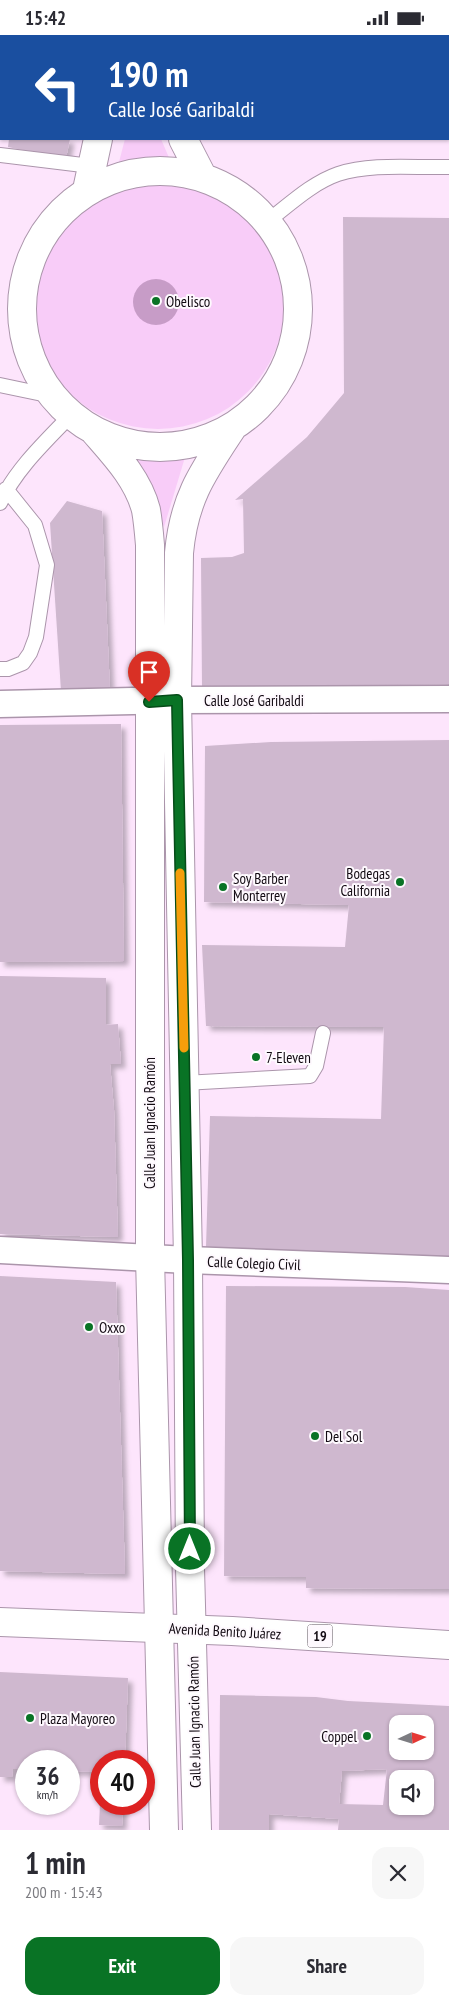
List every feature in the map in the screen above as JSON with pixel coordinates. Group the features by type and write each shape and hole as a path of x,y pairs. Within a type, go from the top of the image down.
{"street":[{"path":"89,178 164,169 202,176 238,194 268,221 286,250 296,282 298,316 292,349 279,380 259,407 232,428 200,442 165,447 129,444 95,432 71,415 52,396 37,373 25,340 22,305 27,270 40,238 89,178 98,140"},
{"path":"184,140 202,176"},
{"name":"Calle Juan Ignacio Ramón","path":"197,1830 177,700 181,530 198,481 232,428"},
{"name":"Calle Juan Ignacio Ramón","path":"95,432 130,475 146,509 150,545 150,1257 164,1830"},
{"name":"Calle José Garibaldi","path":"0,704 177,700 449,699"},
{"name":"Calle Colegio Civil","path":"0,1250 188,1260 449,1270"},
{"name":"Avenida Benito Juárez","path":"0,1622 232,1631 449,1645"}],"lane":[{"path":"0,155 89,178"},
{"path":"268,221 304,193 338,174 361,169 449,167"},
{"path":"0,385 52,396"},
{"path":"0,503 6,489 38,449 71,415"},
{"path":"0,669 8,669 22,663 30,653 36,637 47,565 35,525 6,489"},
{"path":"184,1083 310,1076 316,1066 323,1033"}],"shaded area":[{"path":"125,140 161,140 170,160 119,162"},
{"path":"146,175 170,175 207,184 229,196 248,212 264,231 276,253 283,277 285,302 283,327 276,351 264,373 248,392 229,408 207,420 170,429 146,429 109,420 87,408 60,383 40,351 36,339 31,314 31,290 40,253 52,231 77,204 109,184 121,180"},
{"path":"156,279 169,283 175,289 179,302 175,315 169,321 156,325 143,321 137,315 133,302 137,289 143,283"},
{"path":"135,454 186,454 164,527"}],"building":[{"path":"9,140 70,140 66,158 8,147"},
{"path":"343,217 449,218 449,684 202,689 201,558 232,557 244,553 243,499 235,500 307,437 344,393"},
{"path":"67,501 102,511 110,691 61,691 50,523"},
{"path":"121,724 124,961 0,962 0,725"},
{"path":"449,740 449,1257 388,1257 206,1247 210,1116 381,1119 384,1027 206,1026 202,945 345,947 349,905 204,902 205,746 271,742"},
{"path":"0,976 106,978 106,1025 118,1024 121,1064 110,1064 114,1110 118,1237 0,1234"},
{"path":"0,1276 116,1282 125,1574 0,1571"},
{"path":"226,1286 405,1287 449,1290 449,1589 306,1588 306,1577 224,1576"},
{"path":"0,1672 128,1678 125,1750 90,1750 90,1772 80,1771 80,1750 15,1750 15,1769 13,1769 12,1777 0,1777"},
{"path":"220,1695 316,1697 348,1701 449,1706 449,1830 338,1830 339,1819 269,1814 269,1830 219,1830","holes":["387,1769 383,1805 339,1804 342,1771"]},
{"path":"99,1815 122,1815 122,1826 99,1825"}],"slow traffic":[{"path":"180,873 184,1048"}],"place":[{"name":"Obelisco","path":"156,301"},
{"name":"Bodegas California","path":"400,882"},
{"name":"Soy Barber Monterrey","path":"223,887"},
{"name":"7-Eleven","path":"256,1057"},
{"name":"Oxxo","path":"89,1327"},
{"name":"Del Sol","path":"315,1436"},
{"name":"Plaza Mayoreo","path":"30,1718"},
{"name":"Coppel","path":"367,1736"}],"route":[{"path":"149,702 177,700 188,1260 190,1549"}]}
